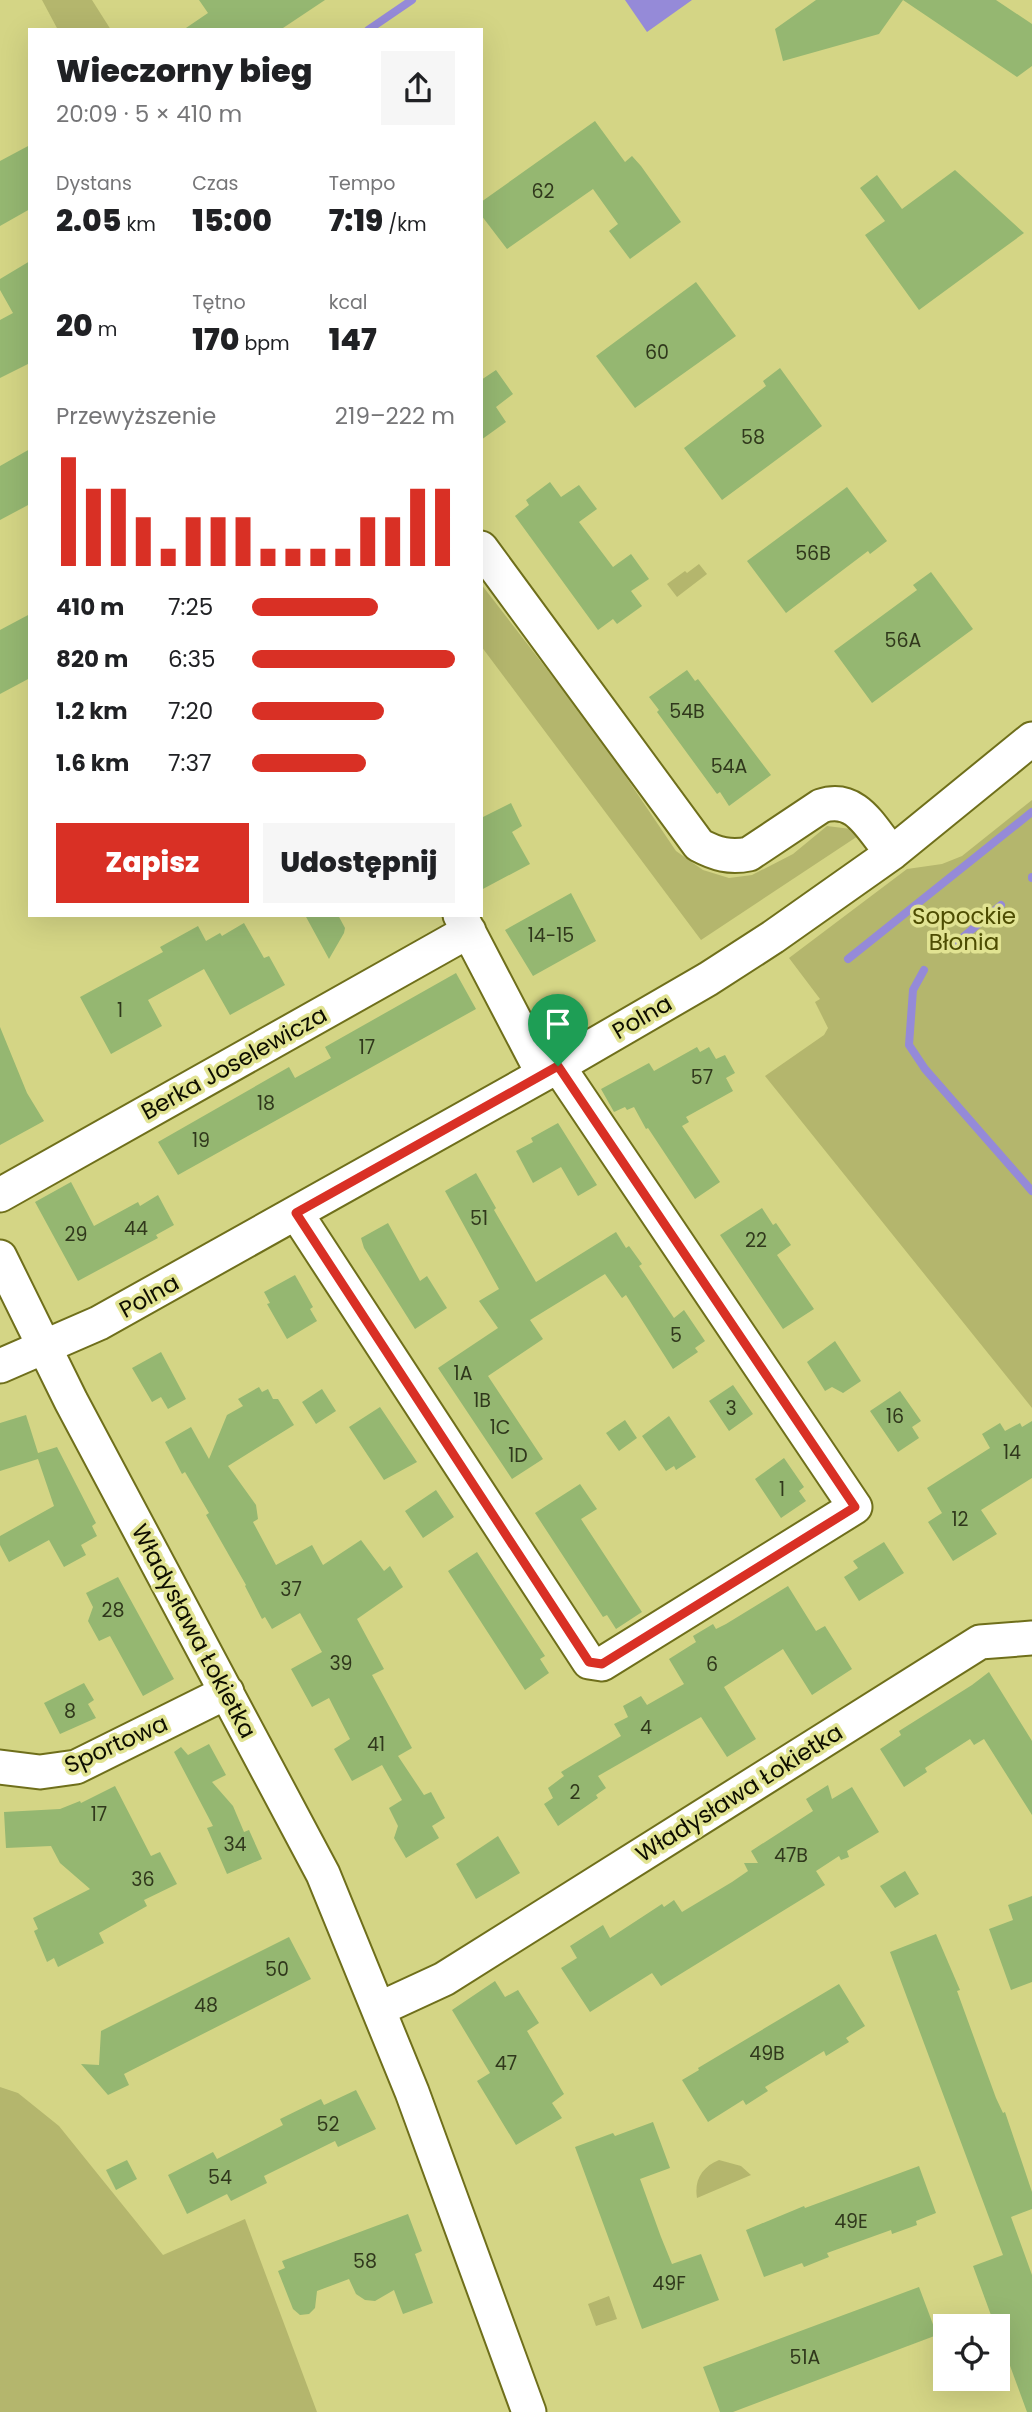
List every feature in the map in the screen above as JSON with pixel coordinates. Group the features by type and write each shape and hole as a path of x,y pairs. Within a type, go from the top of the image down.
{"street":[{"path":"483,551 699,845 717,854 750,854 821,806 834,802 847,804 859,811 892,853"},
{"name":"Polna","path":"0,1366 99,1323 708,979 774,937 892,853 1032,739"},
{"name":"Berka Joselewicza","path":"0,1195 465,923 551,1070 855,1507 602,1664 589,1662 296,1213"},
{"name":"Władysława Łokietka","path":"0,1257 44,1348 318,1863 379,2009 457,2211 529,2412"},
{"name":"Władysława Łokietka","path":"379,2009 444,1979 980,1642 1032,1638"},
{"name":"Sportowa","path":"0,1767 40,1772 76,1767 227,1692"}],"green space":[{"path":"42,0 92,0 110,28 57,28"},
{"path":"699,564 707,574 677,597 667,584"},
{"path":"483,587 597,734 676,851 703,870 729,878 752,875 793,854 827,826 851,829 858,836 701,940 483,649"},
{"name":"Sopockie Błonia","path":"1032,800 1032,1408 765,1076 824,1035 828,1028 815,1002 820,999 789,958 907,869 942,864 962,856"},
{"path":"0,2087 18,2093 59,2126 163,2255 245,2219 317,2412 0,2412"},
{"path":"719,2160 741,2166 751,2175 697,2198 700,2175 708,2166"},
{"path":"609,2296 617,2319 596,2326 588,2304"}],"shaded area":[{"path":"625,0 692,0 647,32"}],"building":[{"path":"199,0 325,0 283,28 186,28 208,13"},
{"path":"816,0 903,0 879,34 783,61 775,29"},
{"path":"903,0 996,0 1032,24 1032,66 1017,77"},
{"path":"595,121 625,162 632,156 641,166 681,222 630,259 609,231 618,224 593,189 507,249 483,218 483,201"},
{"path":"28,146 28,210 0,226 0,161"},
{"path":"955,170 1024,233 919,310 865,235 885,221 860,188 877,175 902,209"},
{"path":"28,262 28,364 0,378 0,320 13,313 0,290 0,279"},
{"path":"696,282 736,336 635,408 596,356"},
{"path":"780,368 822,426 722,500 684,448 766,386 763,381"},
{"path":"496,370 513,394 496,407 506,422 483,439 483,379"},
{"path":"28,450 28,505 0,520 0,466"},
{"path":"550,482 561,497 579,485 597,509 579,522 613,567 631,554 649,579 631,591 642,606 617,624 613,619 598,630 515,516 529,505 526,500"},
{"path":"847,487 887,541 870,554 868,551 786,613 747,561"},
{"path":"931,572 973,629 872,703 834,651 917,590 913,585"},
{"path":"28,615 28,679 0,694 0,630"},
{"path":"687,670 695,681 698,679 771,775 729,806 720,792 717,794 649,697"},
{"path":"511,803 522,826 512,832 530,864 483,889 483,817"},
{"path":"571,893 596,941 533,976 505,930"},
{"path":"306,917 339,917 345,928 344,933 329,959"},
{"path":"244,923 264,958 269,956 285,985 230,1015 204,969 148,1000 162,1026 111,1054 80,997 163,952 160,947 198,926 206,941 220,933 222,936"},
{"path":"456,973 476,1009 178,1175 158,1142 289,1067 295,1078 331,1058 325,1047"},
{"path":"0,1027 27,1093 44,1121 0,1145"},
{"path":"697,1047 700,1052 709,1047 716,1059 725,1055 735,1073 726,1078 733,1091 686,1117 689,1122 682,1126 720,1182 695,1199 648,1128 646,1129 634,1107 627,1110 625,1107 614,1112 601,1089 649,1063 654,1071"},
{"path":"558,1123 597,1185 578,1196 561,1167 533,1183 516,1151 533,1142 531,1138"},
{"path":"476,1173 536,1282 616,1232 626,1248 629,1246 642,1264 639,1266 674,1318 684,1310 705,1341 695,1348 698,1352 673,1369 626,1295 622,1298 605,1274 530,1320 543,1339 488,1376 543,1459 512,1479 438,1368 498,1328 479,1301 499,1289 445,1191"},
{"path":"71,1182 94,1226 138,1202 140,1206 158,1195 174,1225 156,1235 158,1238 78,1281 35,1202"},
{"path":"762,1208 791,1245 777,1255 814,1309 783,1329 720,1235"},
{"path":"388,1223 420,1281 427,1276 447,1308 415,1329 364,1248 361,1238"},
{"path":"295,1275 313,1307 310,1309 317,1321 287,1339 267,1304 270,1303 264,1292"},
{"path":"835,1341 861,1381 843,1393 832,1387 825,1391 807,1362"},
{"path":"161,1352 186,1399 168,1409 161,1397 152,1402 132,1368"},
{"path":"733,1385 753,1414 729,1431 709,1401"},
{"path":"259,1387 262,1392 268,1389 273,1399 278,1399 294,1425 228,1466 256,1505 258,1519 253,1522 276,1565 312,1545 323,1565 361,1540 384,1571 390,1566 403,1587 357,1619 384,1669 372,1675 412,1748 398,1756 424,1795 431,1792 445,1818 432,1826 439,1838 406,1858 394,1838 398,1826 389,1808 402,1800 382,1765 352,1781 334,1749 350,1739 329,1698 312,1707 291,1669 322,1652 300,1613 272,1629 265,1617 262,1619 206,1515 209,1513 185,1472 182,1474 165,1442 191,1427 209,1459 227,1415 243,1406 238,1399"},
{"path":"322,1389 336,1411 316,1424 302,1402"},
{"path":"900,1391 921,1421 912,1427 919,1438 898,1452 870,1411"},
{"path":"380,1407 417,1462 384,1480 349,1427"},
{"path":"26,1415 38,1453 57,1447 96,1523 92,1526 97,1536 81,1545 86,1555 64,1567 49,1540 9,1562 0,1545 0,1536 54,1506 38,1459 0,1471 0,1423"},
{"path":"669,1416 696,1457 676,1470 674,1466 666,1471 642,1436"},
{"path":"625,1420 637,1438 619,1451 606,1433"},
{"path":"1032,1421 1032,1478 981,1510 997,1534 953,1561 928,1522 942,1513 927,1488 990,1448 982,1434 1000,1423 1005,1431 1020,1423 1022,1427"},
{"path":"784,1458 804,1487 799,1491 806,1501 781,1518 755,1479"},
{"path":"580,1484 597,1509 581,1519 642,1612 616,1629 607,1615 603,1617 535,1513"},
{"path":"436,1490 454,1517 423,1538 405,1511"},
{"path":"884,1542 904,1573 859,1601 844,1577 858,1568 853,1561"},
{"path":"477,1552 545,1656 540,1659 549,1673 525,1690 448,1571"},
{"path":"118,1577 174,1679 143,1696 110,1636 99,1641 88,1621 93,1607 86,1593"},
{"path":"788,1586 816,1631 825,1626 852,1669 812,1695 783,1649 724,1687 756,1739 727,1757 701,1717 598,1776 606,1788 596,1795 598,1798 558,1826 544,1804 553,1798 548,1788 564,1776 561,1772 621,1736 614,1724 628,1717 623,1706 641,1696 647,1705 684,1684 669,1659 696,1642 693,1636 713,1624 716,1629 726,1624"},
{"path":"989,1672 1032,1741 1032,1815 984,1739 974,1745 970,1739 925,1768 927,1772 904,1787 880,1749 901,1735 899,1731"},
{"path":"84,1683 94,1700 88,1704 96,1718 60,1734 44,1703"},
{"path":"209,1744 226,1775 212,1782 233,1806 244,1832 249,1830 262,1859 227,1874 207,1828 213,1826 174,1752 181,1747 188,1755"},
{"path":"828,1785 832,1799 852,1787 879,1832 847,1851 849,1857 841,1860 839,1856 816,1871 825,1885 661,1986 652,1973 590,2012 561,1968 577,1958 570,1946 603,1925 610,1938 662,1904 664,1907 674,1900 682,1912 732,1882 748,1871 744,1863 758,1863 751,1851 813,1811 806,1799"},
{"path":"115,1786 151,1856 160,1852 177,1884 144,1900 147,1906 99,1933 104,1943 58,1967 54,1958 47,1962 34,1931 38,1929 33,1918 90,1889 60,1863 51,1846 6,1848 4,1812 60,1809 80,1801 81,1803"},
{"path":"498,1836 520,1873 476,1899 456,1864"},
{"path":"905,1871 919,1894 895,1908 880,1886"},
{"path":"1032,1896 1032,1982 1011,1990 989,1929 1013,1920 1008,1905"},
{"path":"936,1934 960,1990 957,1991 996,2098 1003,2113 1005,2112 1032,2192 1032,2209 1011,2217 1032,2275 1032,2412 1027,2412 1010,2366 1010,2314 991,2314 973,2266 1003,2255 890,1952"},
{"path":"289,1937 311,1979 124,2074 129,2085 108,2095 81,2064 99,2065 101,2031"},
{"path":"495,1981 505,1997 518,1990 539,2023 527,2031 564,2094 552,2103 562,2118 516,2145 477,2081 490,2073 452,2010"},
{"path":"839,1984 865,2026 846,2038 849,2042 826,2056 824,2051 765,2087 768,2091 746,2105 743,2100 708,2122 682,2080"},
{"path":"356,2090 376,2129 338,2147 335,2141 264,2176 267,2183 231,2201 227,2194 187,2214 168,2175 213,2152 217,2159 283,2125 280,2119 321,2099 324,2105"},
{"path":"653,2122 670,2168 640,2179 661,2237 672,2264 701,2254 719,2300 642,2329 575,2147"},
{"path":"127,2160 137,2179 116,2190 106,2170"},
{"path":"919,2166 936,2213 916,2221 917,2225 892,2234 891,2230 827,2253 829,2257 804,2267 802,2263 764,2277 746,2230 804,2206 805,2208"},
{"path":"408,2214 422,2251 415,2254 433,2303 403,2314 394,2290 375,2301 365,2300 356,2294 349,2279 317,2291 315,2308 309,2314 300,2315 293,2309 278,2271 285,2268 282,2261"},
{"path":"919,2287 933,2324 933,2337 733,2412 720,2412 703,2367"}],"waterway":[{"path":"371,28 412,0"},
{"path":"848,959 1032,812"},
{"path":"956,943 1001,905"},
{"path":"924,970 913,990 909,1045 925,1069 1032,1191"}],"route":[{"path":"558,1066 855,1507 602,1664 589,1662 296,1213 558,1066"}]}
